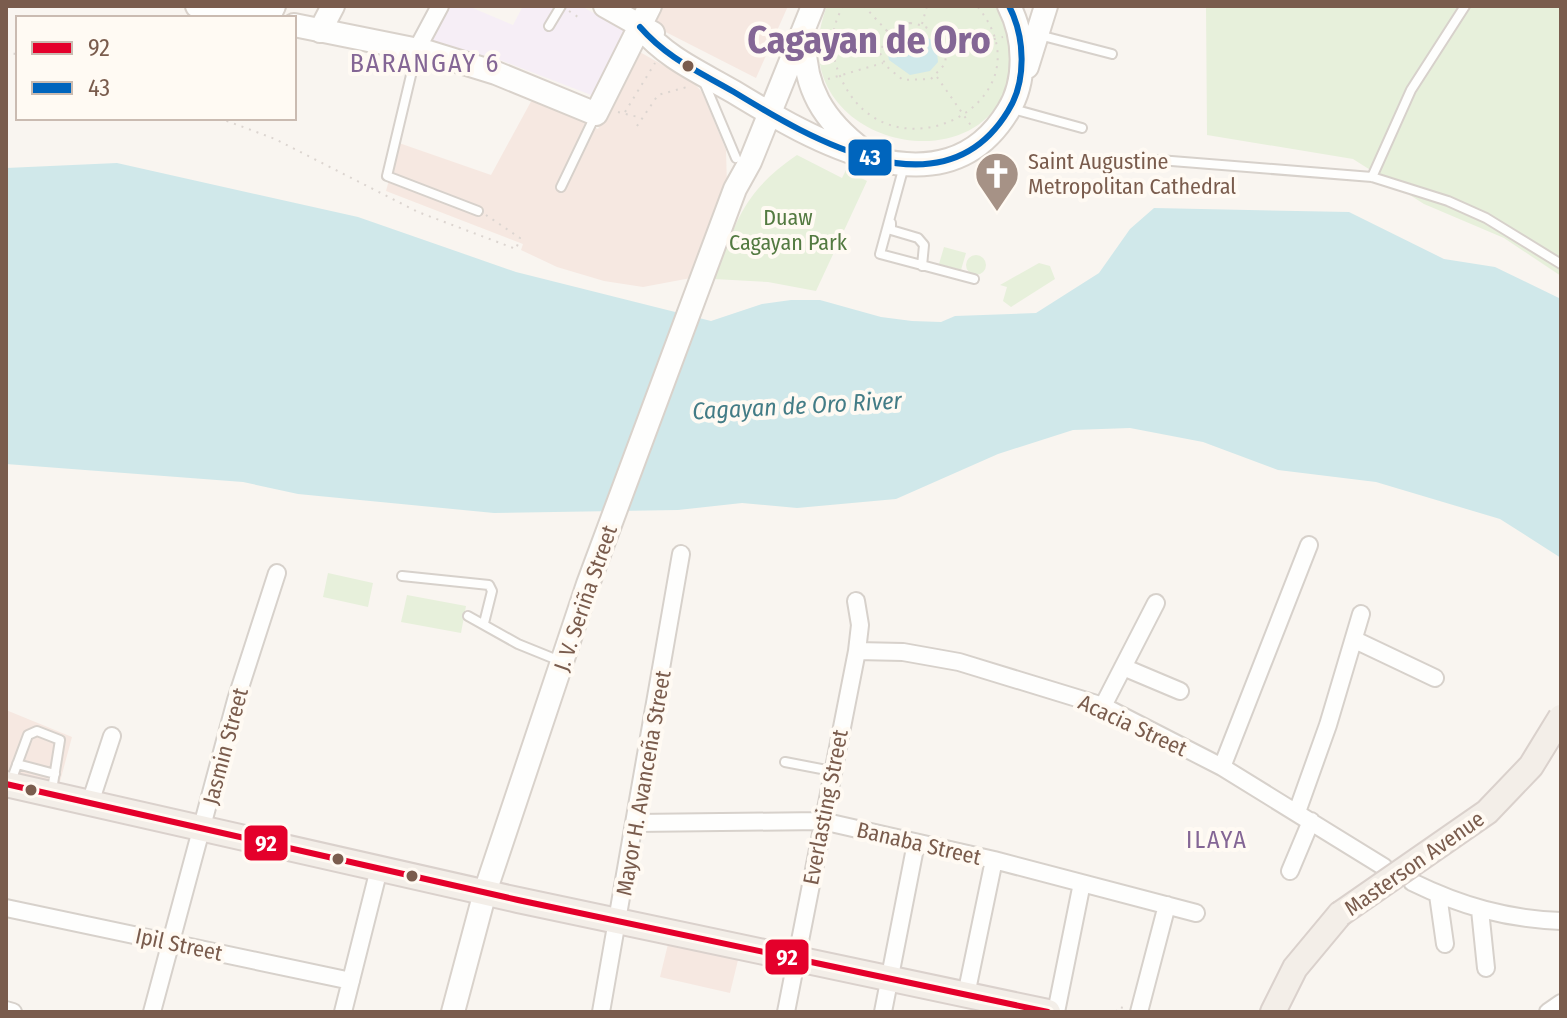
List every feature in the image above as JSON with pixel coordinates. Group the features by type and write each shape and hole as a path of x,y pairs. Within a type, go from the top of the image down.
{"main road":[{"path":"197,6 246,16"},
{"path":"320,31 333,6"},
{"path":"605,6 766,103 802,131 841,150 906,165 938,163 982,141 1010,108 1019,87 1018,35 1009,6"},
{"path":"296,25 417,49 496,73 596,114 650,6"},
{"path":"1018,35 1046,6"},
{"path":"805,11 805,66 809,84 820,107 848,139 873,158"},
{"name":"J. V. Seriña Street","path":"453,1012 485,892 588,584 719,236 743,160 805,11"},
{"path":"640,27 662,52 701,76 848,139"},
{"path":"743,160 783,135 802,131"},
{"name":"Masterson Avenue","path":"1273,1012 1295,968 1340,914 1487,812 1531,766 1561,717"},
{"path":"11,778 53,784 90,803 379,869 1048,1012"}],"street":[{"path":"417,49 440,6"},
{"path":"1222,767 1309,545"},
{"name":"Mayor H. Avanceña Street","path":"601,1012 620,922 681,554"},
{"name":"Jasmin Street","path":"152,1012 236,700 277,573"},
{"name":"Everlasting Street","path":"786,1012 857,651 860,625 856,601"},
{"path":"1103,706 1156,603"},
{"path":"1290,871 1361,614"},
{"path":"1355,640 1435,678"},
{"name":"Acacia Street","path":"857,651 903,652 959,662 1103,706 1222,767 1384,867"},
{"path":"1123,667 1180,691"},
{"path":"90,803 112,736"},
{"name":"Banaba Street","path":"636,823 822,821 994,860 1196,913"},
{"path":"883,1012 916,843"},
{"path":"966,995 994,860"},
{"path":"343,1012 379,869"},
{"path":"1412,882 1480,910 1523,919 1561,921"},
{"path":"1056,1012 1082,883"},
{"path":"1438,895 1445,944"},
{"path":"1139,1012 1167,905"},
{"name":"Ipil Street","path":"6,908 351,981"},
{"path":"1480,910 1486,968"},
{"path":"1548,1012 1561,1003"},
{"path":"6,1010 13,1012"}],"lane":[{"path":"549,26 561,6"},
{"path":"1372,177 1411,90 1465,6"},
{"path":"1018,35 1112,54"},
{"path":"417,49 387,176 478,211"},
{"path":"701,76 743,160"},
{"path":"1010,108 1082,128"},
{"path":"561,187 596,114"},
{"path":"1159,160 1372,177 1461,207 1561,264"},
{"path":"906,165 889,227 918,238 924,245 922,266"},
{"path":"906,165 879,253 974,279"},
{"path":"402,576 489,585 492,591 484,623"},
{"path":"468,616 518,644 562,661"},
{"path":"11,778 28,735 37,731 60,740 53,784"},
{"path":"785,762 832,771"}],"path":[{"path":"569,6 576,16 571,21"},
{"path":"843,6 830,42 840,76 861,110 881,122 926,129 948,125 964,116 984,96 1018,35"},
{"path":"864,6 888,31"},
{"path":"922,25 927,6"},
{"path":"977,6 1018,35"},
{"path":"901,24 922,25 939,36 946,50 945,64 936,75 923,81 903,80 885,63 880,49 888,31 901,24"},
{"path":"946,50 1018,35"},
{"path":"640,118 625,112 662,52"},
{"path":"809,84 885,63"},
{"path":"936,75 982,141"},
{"path":"637,126 658,95 701,76"},
{"path":"224,120 275,139 418,212 516,249 520,238 478,211"},
{"path":"1117,1012 1118,1007"}],"shaded area":[{"path":"447,6 468,6 513,25 523,6 581,6 630,33 599,98 495,58 429,44"},
{"path":"659,6 788,6 756,78 650,24"},
{"path":"638,51 693,82 702,92 726,150 727,187 691,278 643,287 604,281 557,267 521,250 523,244 386,191 399,143 491,175 534,96 598,129"},
{"path":"6,710 72,737 58,789 6,774"},
{"path":"668,944 738,960 730,993 660,977"}],"green space":[{"path":"827,6 997,6 1008,24 1013,57 1013,68 1002,98 979,124 948,138 913,141 878,132 848,113 827,85 818,49"},
{"path":"1206,6 1561,6 1561,276 1504,238 1424,204 1353,159 1207,135"},
{"name":"Duaw Cagayan Park","path":"797,155 842,178 846,170 867,181 816,291 768,282 714,279 736,224 753,195"},
{"path":"944,247 966,253 961,270 939,264"},
{"path":"976,255 983,258 986,265 983,272 976,275 969,272 966,265 969,258"},
{"path":"1039,263 1050,266 1055,279 1011,307 1003,301 1007,287 1000,285"},
{"path":"328,573 373,583 368,607 323,597"},
{"path":"407,595 466,606 461,633 401,622"}],"water":[{"path":"902,30 921,33 936,43 938,62 930,71 910,75 889,60 886,46"},
{"name":"Cagayan de Oro River","path":"117,163 358,217 516,272 711,321 762,304 791,300 820,300 881,317 912,321 941,322 955,316 1036,313 1099,273 1130,229 1154,208 1349,212 1444,259 1495,267 1561,299 1561,558 1500,519 1376,482 1278,470 1203,442 1130,428 1073,430 998,454 896,499 797,508 742,503 678,510 494,513 298,494 243,482 6,464 6,168"}],"transit line":[{"name":"43","path":"640,27 661,48 684,64 800,130 837,147 876,159 913,164 949,160 981,143 1008,111 1018,86 1022,59 1018,31 1009,6"},
{"name":"92","path":"6,784 518,900 1048,1012"}],"place":[{"name":"Saint Augustine Metropolitan Cathedral","path":"997,213"}],"district":[{"name":"Cagayan de Oro","path":"869,40"},
{"name":"BARANGAY 6","path":"425,63"},
{"name":"ILAYA","path":"1217,840"}]}
